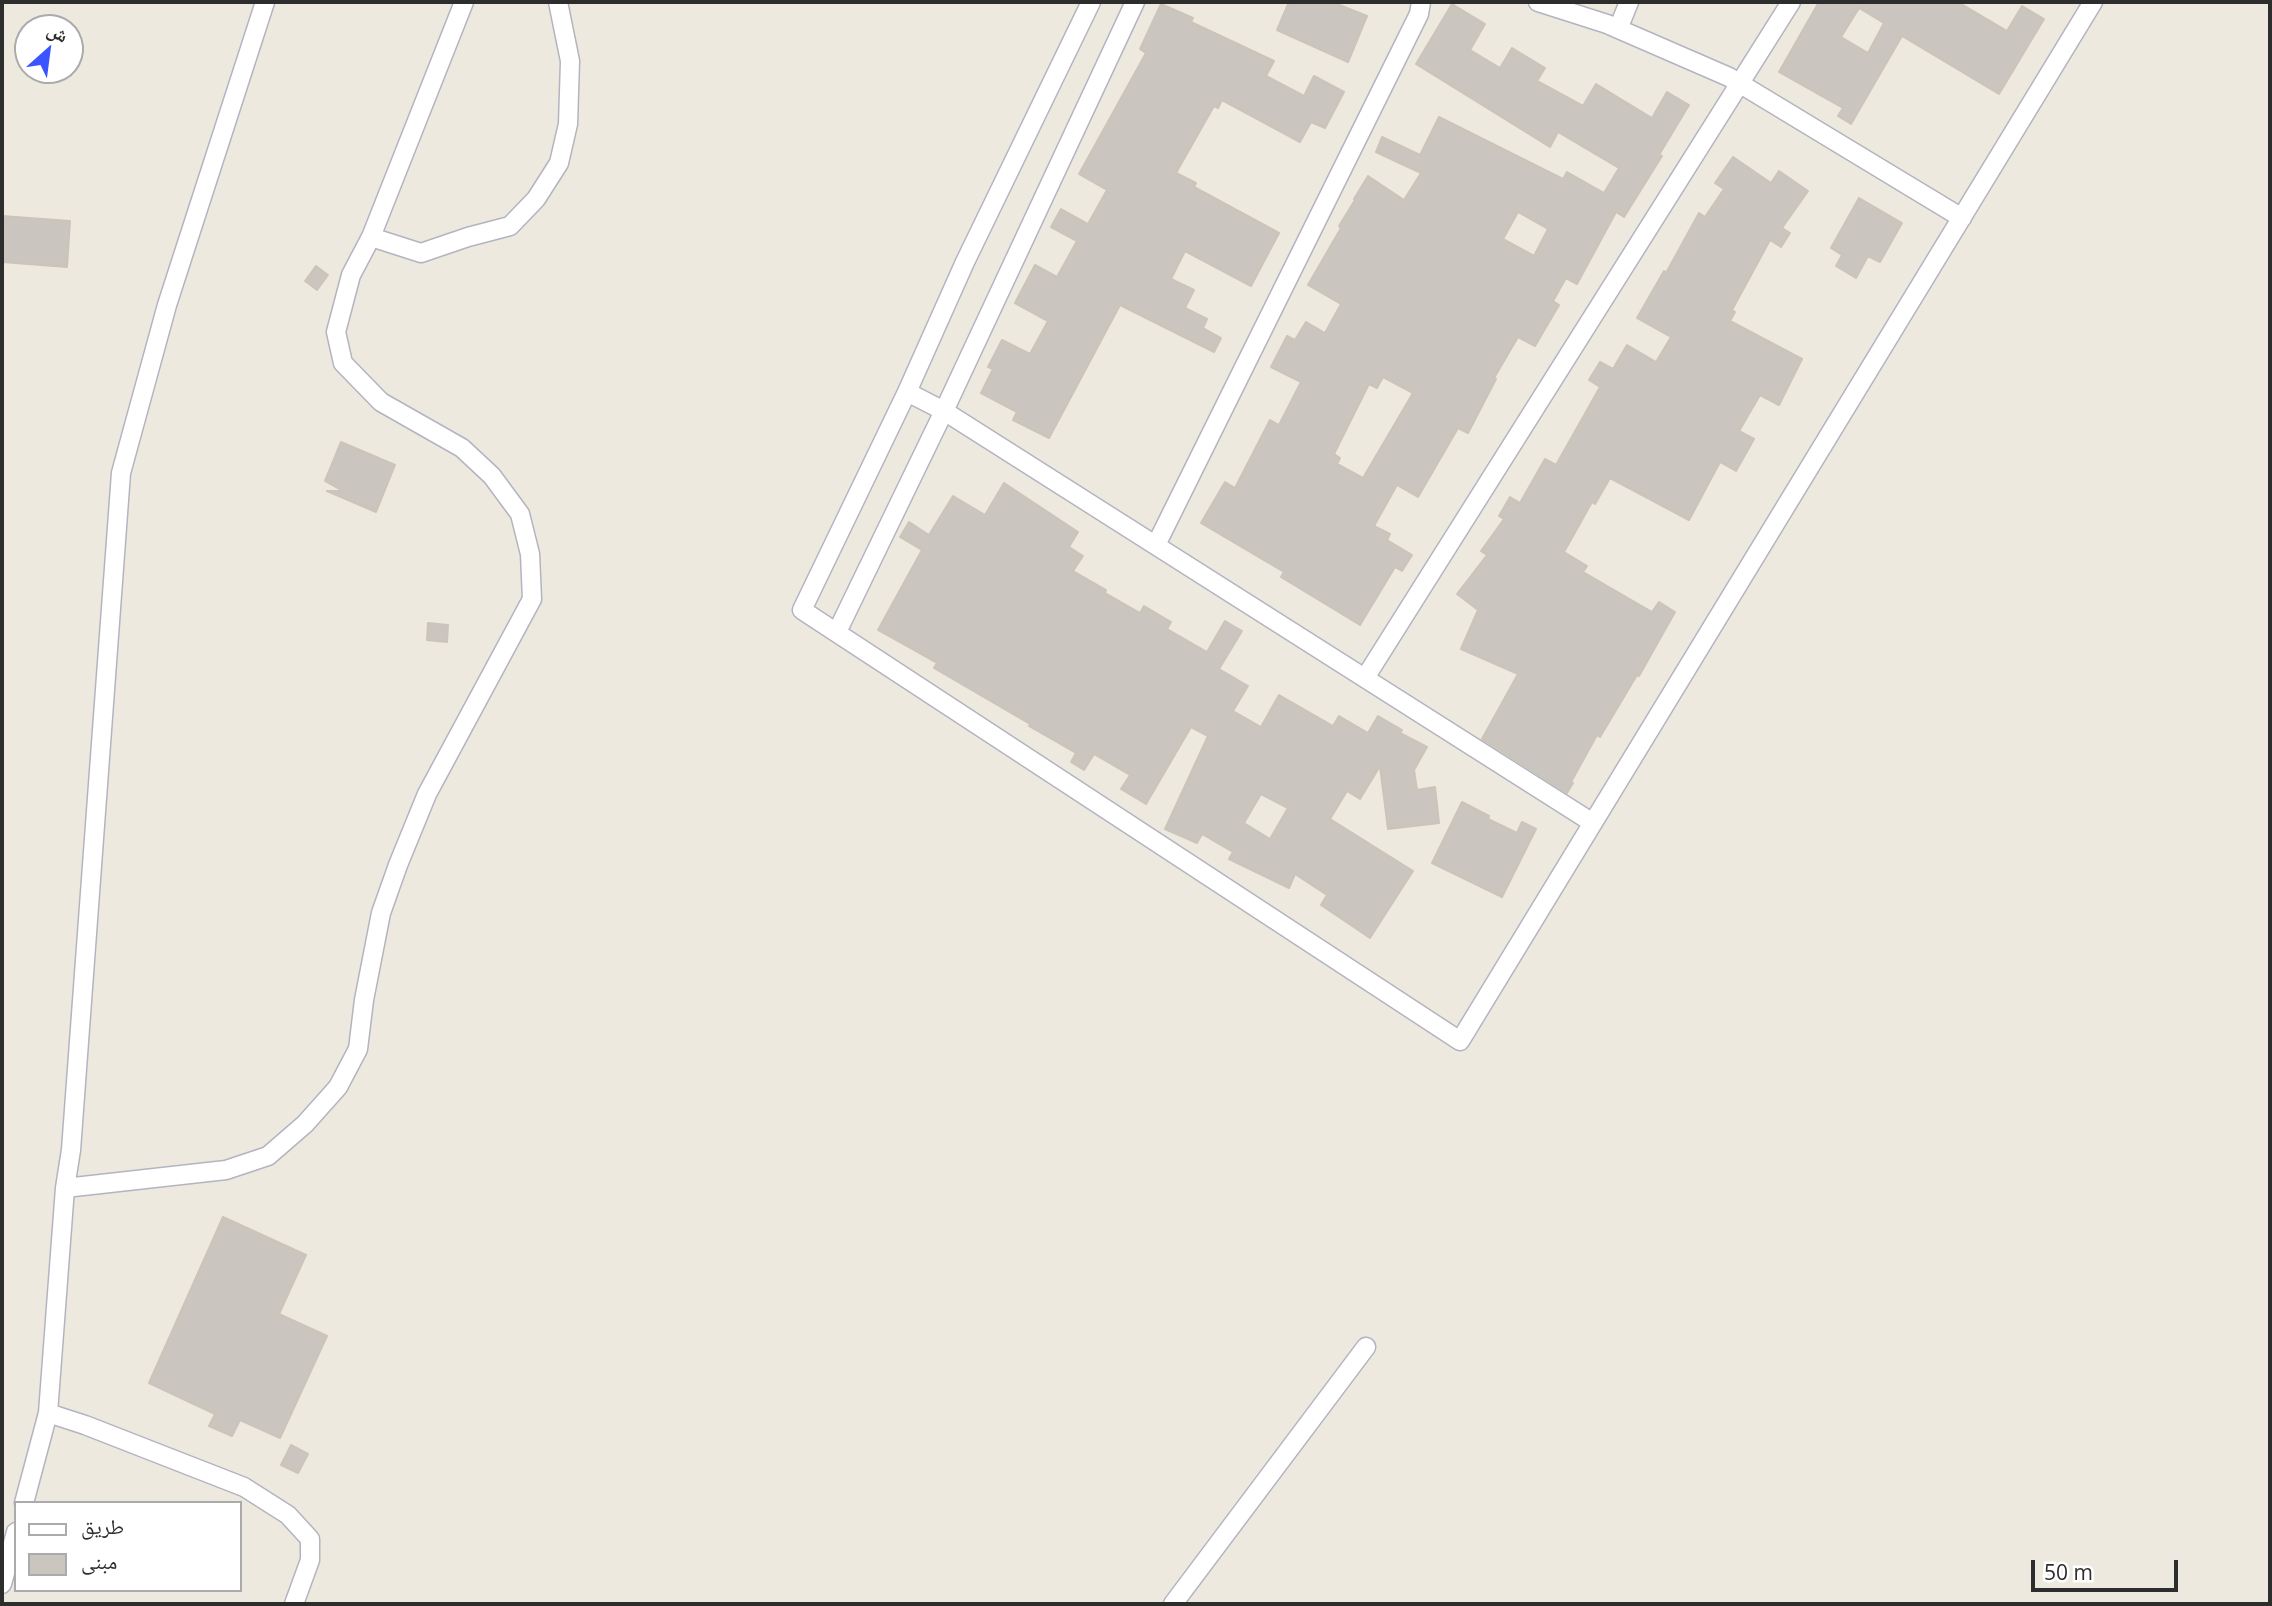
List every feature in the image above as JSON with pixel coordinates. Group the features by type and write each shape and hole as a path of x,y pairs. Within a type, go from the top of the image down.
{"street":[{"path":"25,1501 48,1413 65,1188 71,1150 121,473 167,305 265,2"},
{"path":"65,1188 226,1170 268,1156 305,1124 338,1087 358,1049 364,1000 381,913 427,794 532,599 530,554 520,514 492,476 462,448 381,402 343,363 336,332 351,275 371,237 464,2"},
{"path":"371,237 421,253 510,226 536,199 559,163 568,124 570,61 558,2"},
{"path":"1091,2 965,262 907,392 802,610 1460,1041 2093,2"},
{"path":"837,632 944,411 1135,2"},
{"path":"1156,545 1419,13 1421,2"},
{"path":"1538,2 1618,29 1740,84 1962,218"},
{"path":"1618,29 1629,2"},
{"path":"1365,678 1791,2"},
{"path":"907,392 944,411 1593,823"},
{"path":"1173,1604 1366,1347"},
{"path":"48,1413 244,1487 288,1515 310,1539 310,1560 294,1604"},
{"path":"2,1584 14,1539"}],"building":[{"path":"1289,2 1332,2 1367,16 1348,62 1277,30"},
{"path":"1819,2 1958,2 2007,31 2022,6 2044,19 1999,94 1902,36 1851,124 1838,116 1843,108 1779,72","holes":["1859,8 1884,23 1868,53 1841,37"]},
{"path":"1161,4 1193,18 1191,22 1274,61 1266,76 1304,96 1314,76 1344,92 1325,128 1311,122 1300,142 1222,100 1218,108 1214,106 1176,173 1196,183 1194,187 1279,233 1251,286 1185,251 1171,279 1194,290 1185,308 1207,319 1203,328 1221,338 1214,352 1120,305 1049,438 1013,420 1017,412 981,393 993,369 988,367 1002,340 1030,354 1048,321 1015,303 1035,265 1057,277 1077,241 1051,227 1061,209 1088,224 1107,190 1079,174 1146,53 1140,49"},
{"path":"1452,4 1485,24 1470,50 1500,68 1512,48 1545,68 1537,81 1583,106 1596,84 1652,118 1667,92 1689,105 1659,155 1662,156 1624,217 1616,212 1577,284 1566,278 1553,301 1559,305 1535,346 1518,337 1494,378 1496,379 1468,433 1458,428 1418,497 1397,485 1374,526 1390,534 1387,540 1412,555 1402,571 1395,567 1360,625 1281,577 1284,572 1201,523 1225,482 1235,488 1270,420 1279,425 1301,382 1271,367 1287,336 1295,340 1306,322 1325,333 1341,304 1308,285 1368,176 1404,200 1421,173 1376,152 1382,137 1420,155 1439,117 1563,179 1567,172 1604,193 1619,168 1558,132 1550,147 1416,64","holes":["1518,212 1548,229 1534,256 1503,239","1383,377 1413,393 1363,478 1337,464 1340,458 1334,454 1369,384 1377,388"]},
{"path":"1733,157 1771,183 1779,171 1808,191 1782,228 1790,233 1781,247 1770,240 1732,310 1735,312 1730,321 1802,359 1779,405 1760,395 1739,431 1754,439 1736,471 1720,462 1689,520 1610,478 1595,504 1592,502 1564,552 1587,566 1583,572 1652,612 1659,602 1675,612 1639,676 1637,675 1600,737 1597,735 1567,793 1482,739 1518,674 1461,649 1478,610 1457,594 1487,555 1481,551 1504,519 1499,516 1510,497 1520,503 1545,459 1556,465 1600,387 1589,380 1600,362 1613,369 1627,345 1656,362 1671,337 1637,318 1699,213 1705,217 1724,189 1715,183"},
{"path":"1859,198 1902,223 1880,262 1868,256 1856,278 1836,266 1842,255 1831,248"},
{"path":"2,216 70,221 67,267 2,262"},
{"path":"316,266 328,275 317,290 305,281"},
{"path":"341,442 395,465 376,512 327,491 343,491 325,481"},
{"path":"1004,483 1078,532 1069,547 1083,556 1073,571 1106,590 1105,593 1140,613 1144,606 1171,622 1167,629 1207,652 1225,621 1242,631 1219,669 1248,686 1233,711 1261,727 1279,695 1333,726 1339,716 1368,733 1378,716 1402,730 1400,733 1427,747 1414,770 1417,790 1435,787 1439,823 1388,829 1380,766 1360,799 1347,791 1330,819 1413,871 1370,938 1321,905 1327,895 1295,874 1289,888 1229,859 1233,852 1202,834 1197,843 1165,829 1208,736 1191,727 1146,804 1121,789 1130,775 1094,754 1084,770 1071,762 1076,753 934,668 937,663 878,630 922,550 900,537 909,522 929,535 953,496 985,515","holes":["1261,794 1288,808 1270,839 1244,823"]},
{"path":"428,623 448,625 447,642 427,640"},
{"path":"1462,802 1517,833 1522,822 1536,829 1502,897 1432,863"},
{"path":"223,1217 306,1255 279,1314 327,1336 280,1438 240,1420 232,1436 209,1426 215,1414 149,1383"},
{"path":"291,1445 308,1454 298,1473 281,1465"}]}
